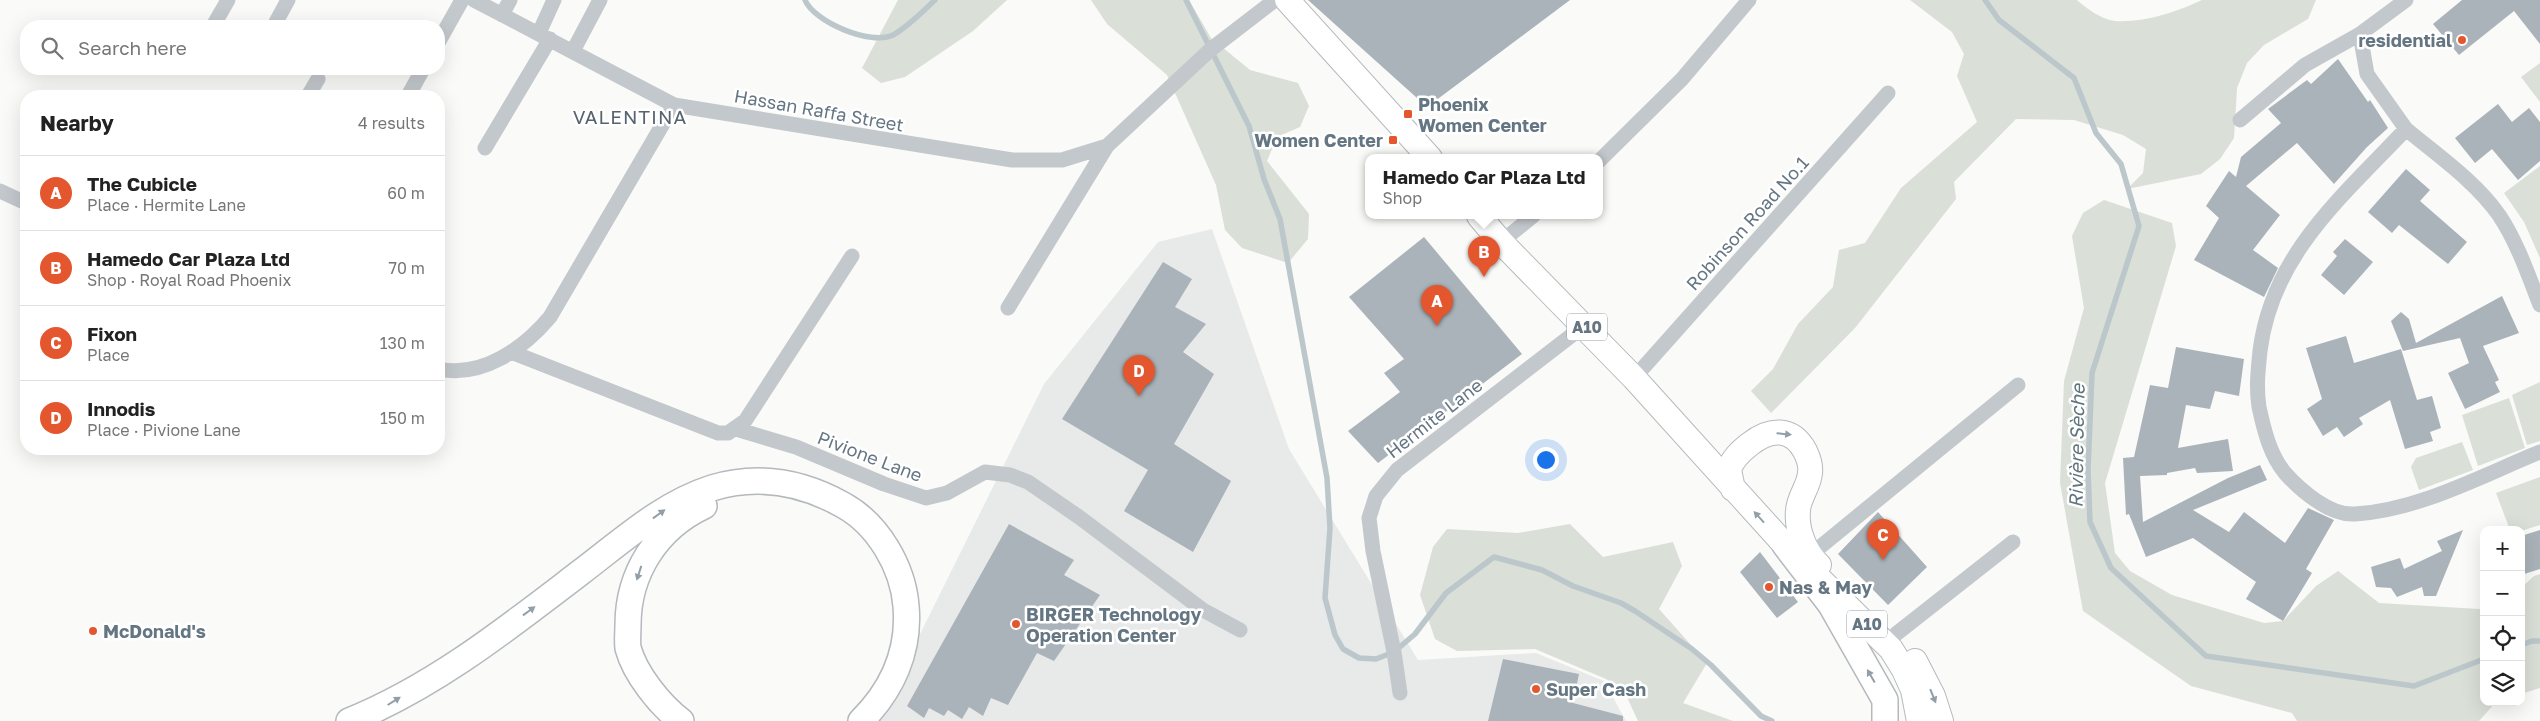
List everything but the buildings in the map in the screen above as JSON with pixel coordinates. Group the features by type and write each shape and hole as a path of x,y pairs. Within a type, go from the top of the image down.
{"highway":[{"path":"349,721 385,707 455,662 555,592 664,509 711,489 735,483 759,481 807,487 852,510 870,526 894,562 904,589 907,620 900,659 890,686 879,703 862,721"},
{"path":"681,721 671,713 646,684 628,647 628,604 643,560 668,529 689,513 730,495 768,493 790,495 844,519 872,548 883,567 892,607 890,637 882,667 856,721"},
{"path":"1785,545 1831,605 1885,700 1885,721"}],"main road":[{"path":"1287,0 1426,154"},
{"name":"A10","path":"1482,219 1501,242 1585,325 1785,545 1890,648 1904,670 1913,690 1919,721"},
{"path":"1734,489 1729,470 1741,451 1760,437 1776,433 1791,434 1799,441 1807,456 1810,473 1798,509 1799,527 1809,556 1896,634 1919,667 1934,696 1941,721"},
{"path":"1692,442 1718,450 1741,451"}],"street":[{"path":"216,20 228,0"},
{"path":"277,20 288,0"},
{"path":"445,30 462,0"},
{"name":"Hassan Raffa Street","path":"474,0 674,105 1012,160 1062,160 1107,146 1210,50 1275,0"},
{"path":"502,15 510,0"},
{"path":"485,148 544,36 554,0"},
{"path":"573,51 600,0"},
{"path":"1603,157 1682,79 1749,0"},
{"path":"2240,120 2305,65 2360,34 2406,0"},
{"path":"2360,34 2367,74 2406,129 2470,183 2498,214 2515,243 2540,305"},
{"path":"411,90 420,75"},
{"path":"312,90 318,79"},
{"name":"Robinson Road No.1","path":"1634,378 1888,93"},
{"path":"445,370 456,372 485,366 511,352 534,336 550,317 674,105"},
{"path":"2406,129 2318,223 2286,267 2264,322 2256,387 2263,426 2272,450 2280,467 2294,484 2323,506 2352,515 2393,509 2426,499 2540,452"},
{"path":"1008,308 1107,146"},
{"path":"0,191 20,200"},
{"path":"1501,242 1529,219"},
{"path":"736,429 745,421 852,256"},
{"name":"Hermite Lane","path":"1400,693 1394,652 1373,551 1369,518 1376,496 1397,470 1585,325"},
{"name":"Pivione Lane","path":"511,352 718,432 728,433 736,429 796,447 884,484 926,498 947,493 986,472 1010,474 1028,482 1079,517 1203,610 1240,630"},
{"path":"1809,556 2018,385"},
{"path":"1896,634 2013,542"}],"shaded area":[{"path":"898,0 1007,0 973,31 905,77 881,83 862,68"},
{"path":"1091,0 1189,0 1211,38 1250,70 1298,83 1309,106 1300,127 1277,137 1267,161 1309,214 1308,239 1288,263 1242,248 1225,230 1216,185 1167,75 1107,24"},
{"path":"1910,0 2077,0 2099,16 2115,21 2126,21 2160,16 2202,0 2316,0 2308,19 2264,45 2247,63 2237,88 2234,138 2220,159 2201,174 2127,189 2143,173 2146,149 2123,135 2074,120 2016,119 1954,182 1956,199 1855,328 1771,413 1751,391 1773,369 1798,324 1833,287 1839,250 1865,243 1901,188 1977,122 1957,76 1964,54 1952,32"},
{"path":"2540,63 2540,102 2521,77"},
{"path":"2540,166 2540,258 2524,222 2504,193"},
{"path":"2104,200 2172,223 2176,246 2105,483 2115,553 2130,571 2172,595 2264,623 2283,621 2316,586 2338,571 2379,603 2480,609 2480,706 2492,706 2479,721 2297,721 2292,713 2191,686 2083,611 2060,483 2064,381 2084,308 2072,236 2083,213"},
{"path":"1212,229 1289,449 1418,660 1536,653 1604,681 1626,721 877,721 1044,384 1158,242"},
{"path":"2540,382 2540,441 2527,445 2512,395"},
{"path":"2509,398 2525,448 2478,466 2462,415"},
{"path":"2462,442 2473,470 2419,490 2411,467 2416,458"},
{"path":"2540,477 2540,525 2525,530 2525,526 2508,526 2496,493"},
{"path":"1570,524 1603,557 1673,542 1682,566 1659,609 1707,663 1683,703 1733,721 1638,721 1626,695 1606,679 1535,649 1457,651 1435,639 1420,595 1433,547 1447,529 1518,533"},
{"path":"2540,574 2540,688 2525,693 2525,584 2534,576"}],"waterway":[{"path":"805,0 810,8 831,24 858,35 883,38 893,35 915,19 935,0"},
{"path":"1186,0 1249,126 1264,179 1280,219 1327,478 1330,528 1325,598 1335,635 1343,649 1359,658 1376,659 1394,652 1415,634 1446,593 1494,557 1542,570 1573,586 1621,603 1635,611 1692,649 1711,665 1761,716 1772,721"},
{"name":"Rivière Sèche","path":"1985,0 1999,20 2074,78 2096,133 2121,164 2139,226 2092,373 2088,470 2090,522 2111,568 2206,656 2414,686 2480,661"},
{"name":"Rivière Sèche","path":"2525,644 2540,641"}],"place":[{"name":"residential","path":"2462,40"},
{"name":"Phoenix Women Center","path":"1408,114"},
{"name":"Women Center","path":"1393,140"},
{"name":"Hamedo Car Plaza Ltd","path":"1484,277"},
{"name":"The Cubicle","path":"1437,326"},
{"name":"Innodis","path":"1139,396"},
{"name":"Fixon","path":"1883,560"},
{"name":"Nas & May","path":"1769,587"},
{"name":"BIRGER Technology Operation Center","path":"1016,624"},
{"name":"McDonald's","path":"93,631"},
{"name":"Super Cash","path":"1536,689"}],"district":[{"name":"VALENTINA","path":"630,116"}]}
